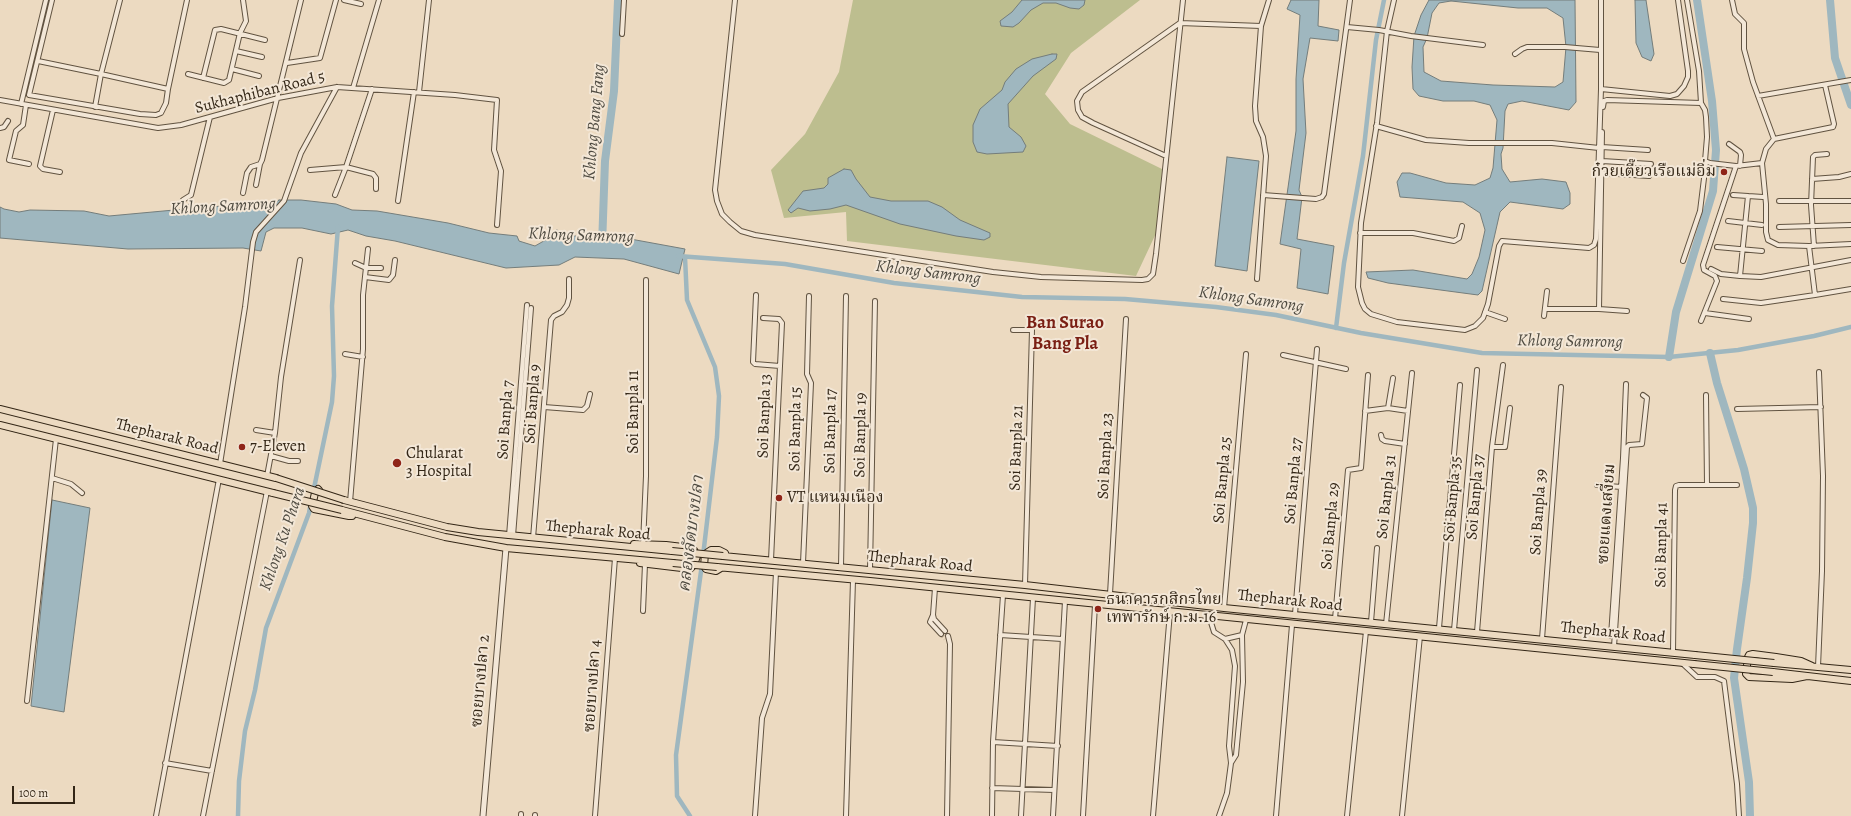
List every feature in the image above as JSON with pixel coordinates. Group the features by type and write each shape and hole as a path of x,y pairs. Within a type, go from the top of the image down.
{"main road":[{"name":"Thepharak Road","path":"0,409 276,478 348,501 447,527 511,536 1024,585 1224,608 1439,628 1612,647 1851,670"},
{"name":"Thepharak Road","path":"0,425 445,537 506,548 776,572 1292,625 1420,636 1773,672 1851,682"},
{"path":"348,501 345,497 318,489 312,506 314,508 349,516 352,516 352,513"},
{"path":"615,546 644,544 691,548 694,550 696,556 694,565 690,569 645,564 617,558"},
{"path":"719,568 716,571 706,569 704,566 705,554 711,550 718,550 725,553 725,556"},
{"path":"1315,627 1316,617"},
{"path":"1807,676 1792,679 1747,676 1748,655 1753,654 1794,659 1815,667"}],"street":[{"path":"21,104 46,0"},
{"path":"52,0 29,95 140,114 156,115 161,113 166,103 187,0"},
{"path":"94,117 101,74 120,0"},
{"path":"188,74 227,83 232,69 240,33 246,21 243,0"},
{"path":"256,185 260,164 287,63 301,0"},
{"path":"287,63 320,58 336,0"},
{"path":"344,0 361,4"},
{"path":"353,88 379,0"},
{"path":"419,92 428,0"},
{"path":"622,34 624,0"},
{"path":"735,0 715,190 722,214 741,230 755,235 993,272 1041,277 1142,280 1148,279 1153,274 1183,0"},
{"path":"1256,279 1263,195 1265,146 1256,121 1255,106 1261,26 1269,0"},
{"path":"1263,195 1316,199 1322,197 1324,194 1350,0"},
{"path":"1394,0 1387,31 1376,126 1360,232 1358,287 1362,303 1365,309 1371,314 1397,322 1465,330 1480,322 1485,312 1499,246 1502,241 1589,248 1594,245 1596,239 1604,101 1701,103"},
{"path":"1599,309 1602,173 1600,50 1601,0"},
{"path":"1601,89 1670,96 1677,94 1684,86 1688,77 1688,71 1678,0"},
{"path":"1687,0 1699,71 1701,103 1705,110 1707,125 1704,161 1725,166 1762,163"},
{"path":"1732,0 1735,14 1744,23 1744,49 1752,82 1774,139"},
{"path":"1166,156 1082,117 1078,110 1077,101 1082,92 1180,23 1261,26"},
{"path":"1347,27 1387,31 1411,36 1483,45"},
{"path":"203,78 215,30 221,29 265,40"},
{"path":"1515,54 1524,48 1565,47 1600,50"},
{"path":"236,51 262,57"},
{"path":"38,60 168,89"},
{"path":"232,69 259,76"},
{"path":"1758,96 1851,80"},
{"path":"1827,84 1834,124 1833,127 1774,139 1766,149 1762,163 1766,204 1766,232 1768,240 1778,245 1811,246 1851,244"},
{"path":"220,464 245,307 251,254 256,232 284,201 301,153 337,87"},
{"name":"Sukhaphiban Road 5","path":"0,100 158,128 181,125 278,98 337,87 419,92 497,100 494,150 501,171 497,225"},
{"path":"335,195 372,89"},
{"path":"398,201 414,92"},
{"path":"26,105 23,125 16,131 9,160 29,164"},
{"path":"53,110 40,166 43,169 60,172"},
{"path":"183,200 191,195 210,117"},
{"path":"0,128 4,127 8,121"},
{"path":"1376,126 1426,140 1495,143 1552,142 1648,150"},
{"path":"1701,320 1705,313 1717,278 1704,270 1703,265 1738,166 1740,152 1729,144"},
{"path":"1815,295 1811,246 1813,226 1811,202 1813,157 1815,155 1827,154"},
{"path":"1602,161 1652,164"},
{"path":"1683,261 1700,211 1708,163"},
{"path":"243,193 247,173 251,167 260,164"},
{"path":"310,170 346,167 373,174 376,178 376,189"},
{"path":"1602,173 1649,176"},
{"path":"1812,179 1839,177 1851,174"},
{"path":"1733,195 1763,197"},
{"path":"1740,276 1748,196"},
{"path":"1779,201 1851,201"},
{"path":"1728,221 1762,225"},
{"path":"1779,227 1851,225"},
{"path":"1360,232 1413,233 1454,241 1459,238 1462,226"},
{"path":"1717,247 1762,251"},
{"path":"348,501 363,357 363,295 368,249"},
{"path":"267,476 300,260"},
{"path":"365,277 389,280 393,275 395,260"},
{"path":"1711,269 1721,274 1761,277 1851,260"},
{"path":"355,263 366,268 381,268"},
{"name":"Soi Banpla 9","path":"533,538 551,320 554,316 562,312 567,305 569,298 569,279"},
{"name":"Soi Banpla 11","path":"644,544 646,476 646,280"},
{"path":"1723,299 1761,303 1851,288"},
{"path":"1544,316 1547,291"},
{"name":"Soi Banpla 13","path":"756,295 754,363 780,366 771,560"},
{"name":"Soi Banpla 15","path":"803,563 811,383 807,374 809,296"},
{"name":"Soi Banpla 17","path":"840,567 846,296"},
{"name":"Soi Banpla 19","path":"870,570 875,301"},
{"name":"Soi Banpla 7","path":"511,536 529,306"},
{"path":"1545,309 1599,309 1627,311"},
{"path":"1485,312 1504,319"},
{"path":"1705,313 1749,319"},
{"path":"763,318 779,319 782,323 780,366"},
{"name":"Soi Banpla 23","path":"1110,594 1126,319"},
{"name":"Soi Banpla 21","path":"1013,330 1032,330 1024,585"},
{"name":"Soi Banpla 27","path":"1295,614 1317,349"},
{"path":"345,354 363,357"},
{"name":"Soi Banpla 25","path":"1224,608 1246,354"},
{"path":"1283,355 1316,361 1346,369"},
{"name":"Soi Banpla 37","path":"1477,632 1492,447 1503,365"},
{"name":"Soi Banpla 35","path":"1454,630 1476,370"},
{"path":"1815,667 1822,540 1821,407 1819,372"},
{"name":"Soi Banpla 31","path":"1386,624 1412,373"},
{"name":"Soi Banpla 29","path":"1335,619 1348,470 1361,468 1368,375"},
{"path":"1388,408 1393,378"},
{"name":"ซอยแดงเสงี่ยม","path":"1612,647 1626,384"},
{"path":"1439,628 1460,385"},
{"name":"Soi Banpla 39","path":"1542,639 1561,387"},
{"path":"544,407 583,410 587,406 590,394"},
{"path":"1612,647 1627,448 1629,445 1642,444 1647,398 1643,395"},
{"path":"1706,395 1707,485 1738,485"},
{"path":"1737,409 1821,407"},
{"path":"1365,411 1388,408 1408,411"},
{"path":"1492,447 1505,448 1510,408"},
{"path":"256,430 274,433"},
{"path":"1381,435 1382,439 1385,441 1405,444"},
{"path":"28,702 56,439"},
{"path":"271,456 289,461 298,461"},
{"path":"52,478 71,484 82,493"},
{"path":"156,816 219,479"},
{"path":"1597,485 1621,487"},
{"name":"Soi Banpla 41","path":"1673,653 1675,490 1676,486 1679,485 1707,485"},
{"path":"203,816 270,492"},
{"name":"ซอยบางปลา 2","path":"483,816 506,548"},
{"path":"1371,622 1377,548"},
{"name":"ซอยบางปลา 4","path":"595,816 617,558"},
{"path":"643,612 645,564"},
{"path":"755,816 762,718 770,694 776,572"},
{"path":"846,816 853,580"},
{"path":"933,615 943,633 937,631 930,622 933,615 935,588"},
{"path":"992,816 993,742 1003,595"},
{"path":"1021,816 1033,598"},
{"path":"1053,816 1058,746 1064,601"},
{"path":"1083,816 1095,605"},
{"path":"1153,816 1170,612"},
{"path":"1209,616 1214,632 1225,639 1232,650 1236,676 1229,746 1231,763 1226,793 1219,816"},
{"path":"1231,763 1236,755 1238,738 1243,682 1242,635 1246,620"},
{"path":"1276,816 1292,625"},
{"path":"937,631 941,627"},
{"path":"1347,816 1366,631"},
{"path":"1000,635 1062,639"},
{"path":"1225,639 1242,635"},
{"path":"1402,816 1420,636"},
{"path":"947,637 950,644 948,816"},
{"path":"1232,650 1242,647"},
{"path":"1682,663 1697,677 1715,677 1724,681 1738,784 1739,816"},
{"path":"993,742 1058,746"},
{"path":"165,763 212,771"},
{"path":"992,788 1054,790"}],"green space":[{"path":"853,0 1140,0 1071,53 1045,94 1070,124 1162,169 1158,229 1136,276 847,241 846,212 784,218 771,170 805,134 839,72"}],"water":[{"path":"1022,0 1085,0 1084,5 1079,9 1070,8 1056,3 1043,3 1031,10 1019,23 1013,27 1001,26 1000,21 1012,12"},
{"path":"1291,0 1319,0 1318,26 1339,30 1338,41 1310,38 1303,79 1306,133 1299,190 1302,197 1297,239 1334,246 1328,294 1297,288 1301,249 1280,244 1296,131 1296,79 1300,15 1287,9"},
{"path":"1429,0 1575,0 1576,102 1569,110 1522,101 1508,104 1505,111 1503,148 1501,154 1502,169 1510,182 1542,179 1566,182 1570,193 1570,204 1563,209 1510,202 1500,212 1482,291 1478,295 1388,283 1368,278 1366,272 1413,270 1467,279 1472,274 1479,257 1485,230 1480,213 1463,202 1400,197 1397,182 1402,173 1410,173 1446,183 1475,185 1490,178 1493,168 1497,120 1490,105 1474,101 1443,101 1419,96 1413,89 1412,67 1414,36 1421,15","holes":["1451,1 1518,8 1547,8 1563,18 1566,47 1563,82 1555,87 1493,85 1441,81 1424,72 1423,47 1427,38 1432,13 1439,3"]},
{"path":"1635,0 1646,0 1654,54 1651,61 1642,57 1636,43"},
{"path":"1057,54 1056,59 1033,76 1008,104 1009,127 1021,137 1026,146 1023,152 987,154 977,152 973,142 973,125 980,109 1002,90 1005,82 1016,69 1032,59"},
{"path":"1227,157 1259,161 1247,271 1215,266"},
{"path":"844,169 851,170 870,197 891,201 928,201 942,207 960,220 990,233 990,237 984,240 956,236 900,224 846,205 830,209 810,211 798,208 791,213 788,210 803,191 824,188 828,184 828,178"},
{"path":"279,200 301,200 336,204 352,210 377,211 448,223 489,233 517,236 519,241 535,246 549,238 556,230 561,231 565,236 614,236 685,249 679,274 624,259 575,257 559,265 506,268 395,241 366,236 348,230 331,234 302,228 274,228 266,232 261,251 243,248 128,249 0,238 0,207 19,212 30,210 84,211 109,216 185,209 185,205 191,204 192,209 241,204 259,206 274,204"},
{"path":"52,500 90,508 64,712 31,706"}],"waterway":[{"name":"Khlong Bang Fang","path":"602,246 605,161 614,91 618,0"},
{"path":"1336,328 1344,263 1363,156 1376,40 1384,0"},
{"path":"1669,357 1676,312 1713,191 1716,150 1712,101 1697,0"},
{"path":"1830,0 1835,58 1851,105"},
{"name":"Khlong Ku Phara","path":"313,493 332,402 334,376 332,306 338,227"},
{"name":"Khlong Samrong","path":"678,256 785,264 894,283 1022,297 1125,299 1216,307 1276,315 1361,333 1482,353 1669,357 1738,350 1814,336 1851,327"},
{"name":"คลองลัดบางปลา","path":"685,257 687,300 715,367 719,396 717,437 703,556"},
{"path":"1710,353 1717,383 1744,469 1753,508 1753,523 1747,578 1734,678 1749,782 1750,816"},
{"name":"Khlong Ku Phara","path":"238,816 239,781 245,731 255,690 266,628 309,513 311,502"},
{"name":"คลองลัดบางปลา","path":"690,816 677,796 676,755 702,564"}],"tunnel":[{"path":"941,634 945,639"}],"place":[{"name":"ก๋วยเตี๊ยวเรือแม่อิ่ม","path":"1724,172"},
{"name":"7-Eleven","path":"242,447"},
{"name":"Chularat 3 Hospital","path":"397,463"},
{"name":"VT แหนมเนือง","path":"779,498"},
{"name":"ธนาคารกสิกรไทย เทพารักษ์ ก.ม.16","path":"1098,609"}],"district":[{"name":"Ban Surao Bang Pla","path":"1065,334"}]}
